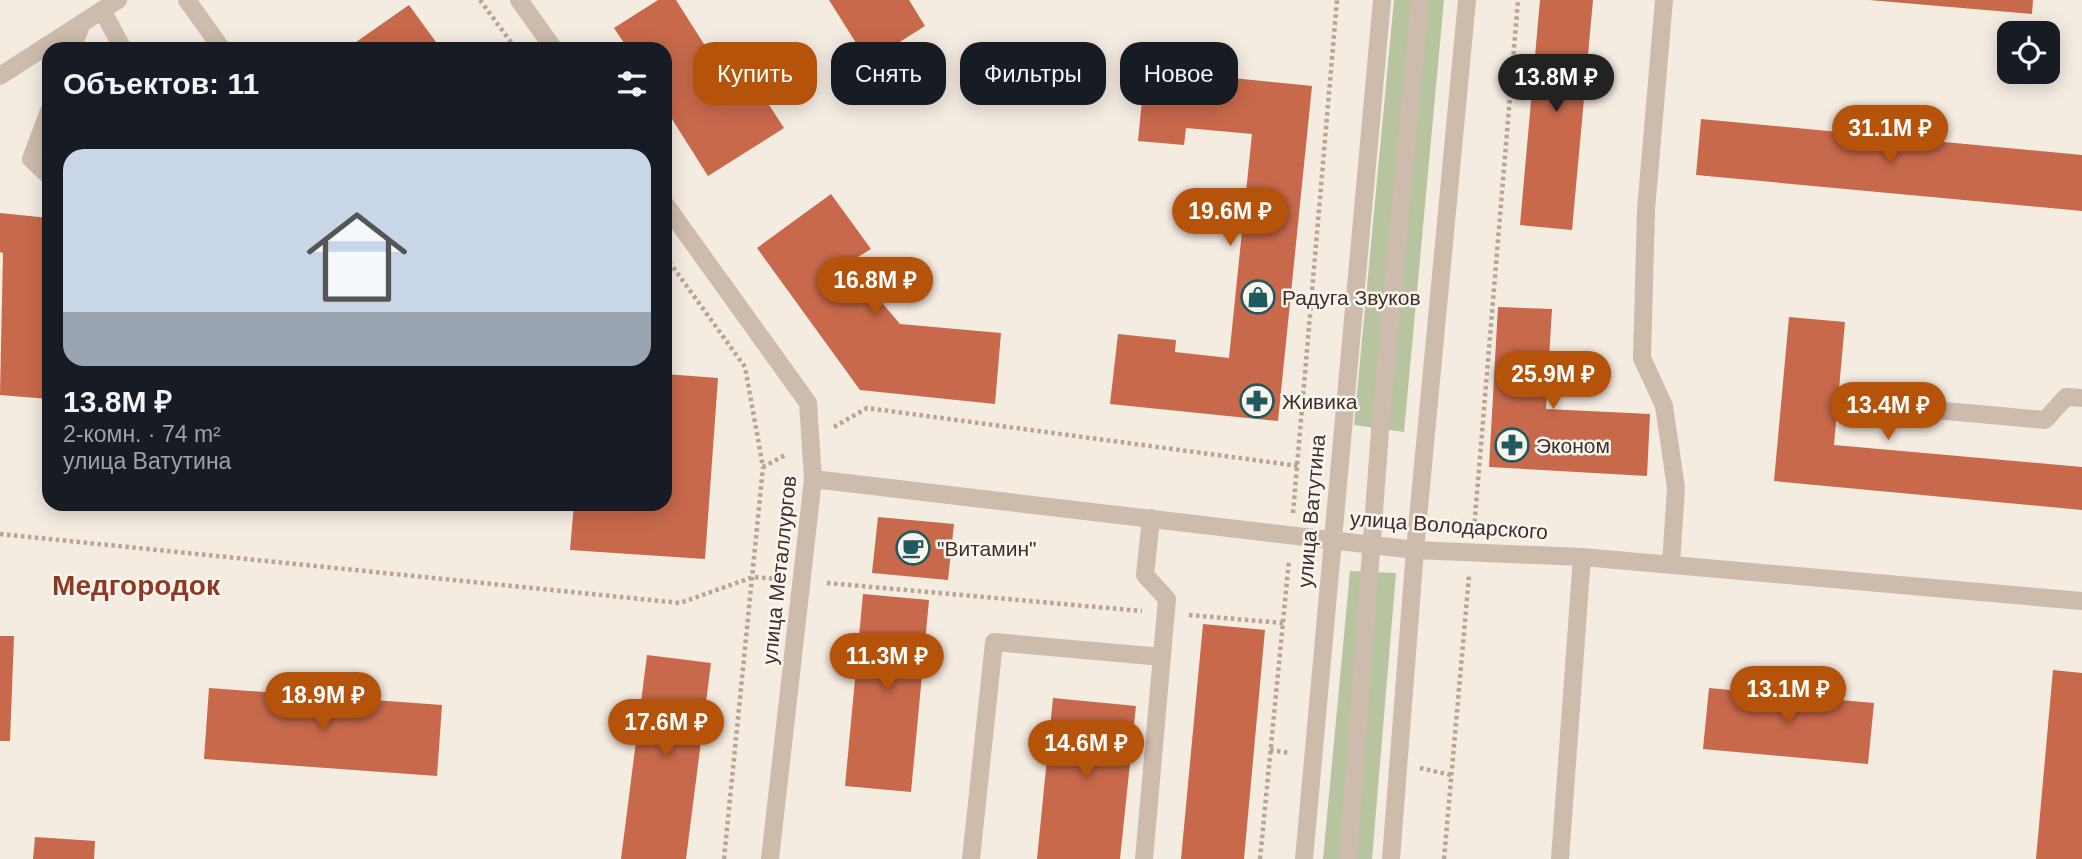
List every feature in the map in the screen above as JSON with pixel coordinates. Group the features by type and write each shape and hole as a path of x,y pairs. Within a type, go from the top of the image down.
{"street":[{"path":"187,0 217,42"},
{"path":"519,0 549,42"},
{"name":"улица Ватутина","path":"1304,859 1382,0"},
{"path":"1348,859 1372,545 1420,0"},
{"path":"1391,859 1415,550 1467,0"},
{"path":"1664,0 1646,210 1642,358 1664,406 1674,474 1671,564"},
{"path":"53,42 110,5 121,42"},
{"path":"75,42 82,23"},
{"path":"0,76 42,49"},
{"path":"42,130 31,159 42,169"},
{"name":"улица Металлургов","path":"672,214 808,403 814,479 770,859"},
{"path":"1879,405 2045,420 2066,397 2082,398"},
{"name":"улица Володарского","path":"814,479 1415,550 1582,557 2082,601"},
{"path":"1143,859 1167,599 1145,575 1151,518"},
{"path":"1560,859 1582,557"},
{"path":"971,859 994,642 1162,657"}],"path":[{"path":"480,0 511,42"},
{"path":"1260,859 1299,466 1337,0"},
{"path":"1444,859 1518,0"},
{"path":"672,266 745,367 764,467 724,859"},
{"path":"764,467 867,408 1299,466"},
{"path":"0,534 680,603 753,577 1283,623"}],"green space":[{"path":"1394,0 1444,0 1404,432 1354,425"},
{"path":"1350,571 1396,573 1372,859 1323,859"}],"building":[{"path":"658,0 676,0 703,42 693,42 693,105 769,105 784,128 708,176 672,119 672,42 623,42 614,28"},
{"path":"829,0 909,0 925,26 900,42 855,42"},
{"path":"1540,0 1593,0 1572,230 1520,225"},
{"path":"1869,0 2033,0 2032,14"},
{"path":"409,5 436,42 356,42"},
{"path":"1238,78 1312,86 1278,421 1110,404 1118,334 1176,340 1175,352 1229,358 1252,134 1186,128 1184,145 1138,141 1142,105 1238,105"},
{"path":"1701,119 2082,155 2082,211 1696,175"},
{"path":"831,194 871,249 848,263 900,324 1001,333 995,404 860,390 757,248"},
{"path":"0,213 42,217 42,398 0,395 3,253 0,252"},
{"path":"1498,307 1552,309 1546,409 1650,414 1647,476 1489,467"},
{"path":"1789,317 1845,322 1834,445 2082,467 2082,510 1774,481"},
{"path":"672,375 718,378 705,559 570,550 573,511 672,511"},
{"name":"\"Витамин\"","path":"878,517 954,524 948,580 872,573"},
{"path":"863,594 929,600 911,792 845,786"},
{"path":"1203,624 1265,630 1244,859 1181,859"},
{"path":"0,636 14,636 10,741 0,741"},
{"path":"647,655 711,663 686,859 621,859"},
{"path":"2053,670 2082,673 2082,859 2036,859"},
{"path":"209,688 442,705 437,776 204,759"},
{"path":"1709,688 1874,703 1868,764 1703,749"},
{"path":"1053,698 1136,706 1120,859 1037,859"},
{"path":"35,837 95,841 94,859 33,859"}],"place":[{"name":"Радуга Звуков","path":"1258,297"},
{"name":"Живика","path":"1257,401"},
{"name":"Эконом","path":"1512,445"},
{"name":"\"Витамин\"","path":"913,548"}],"district":[{"name":"Медгородок","path":"136,585"}]}
